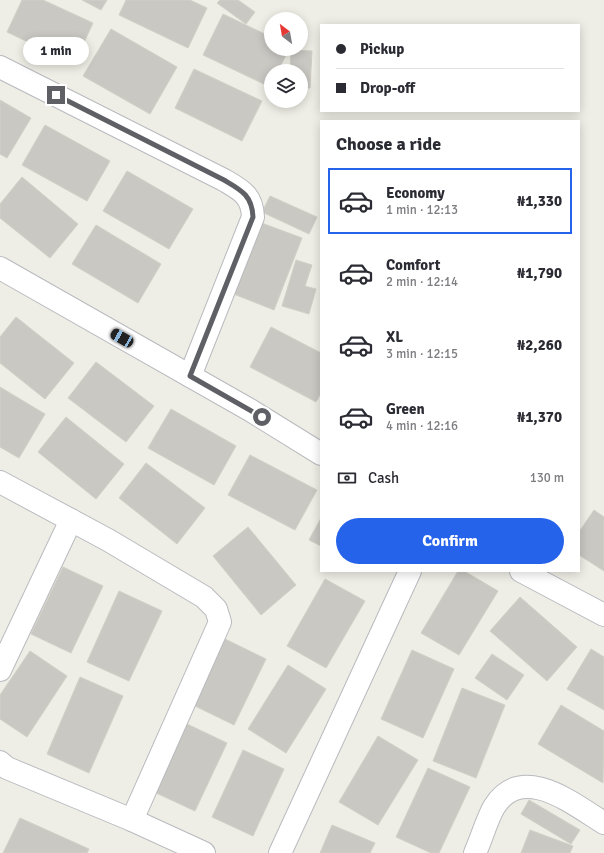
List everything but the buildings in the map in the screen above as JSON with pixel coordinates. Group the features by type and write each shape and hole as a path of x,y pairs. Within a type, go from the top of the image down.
{"street":[{"path":"0,67 224,180 242,190 252,204 253,217 190,376"},
{"path":"0,268 250,410 320,453"},
{"path":"0,482 71,520 204,597 216,609 220,622 132,820"},
{"path":"0,670 71,520"},
{"path":"280,853 410,572"},
{"path":"524,572 604,615"},
{"path":"0,762 7,768 132,820 204,853"},
{"path":"475,853 494,807 509,791 528,786 552,792 604,823"}],"route":[{"path":"56,95 242,190 252,204 253,217 190,376 262,417"}]}
